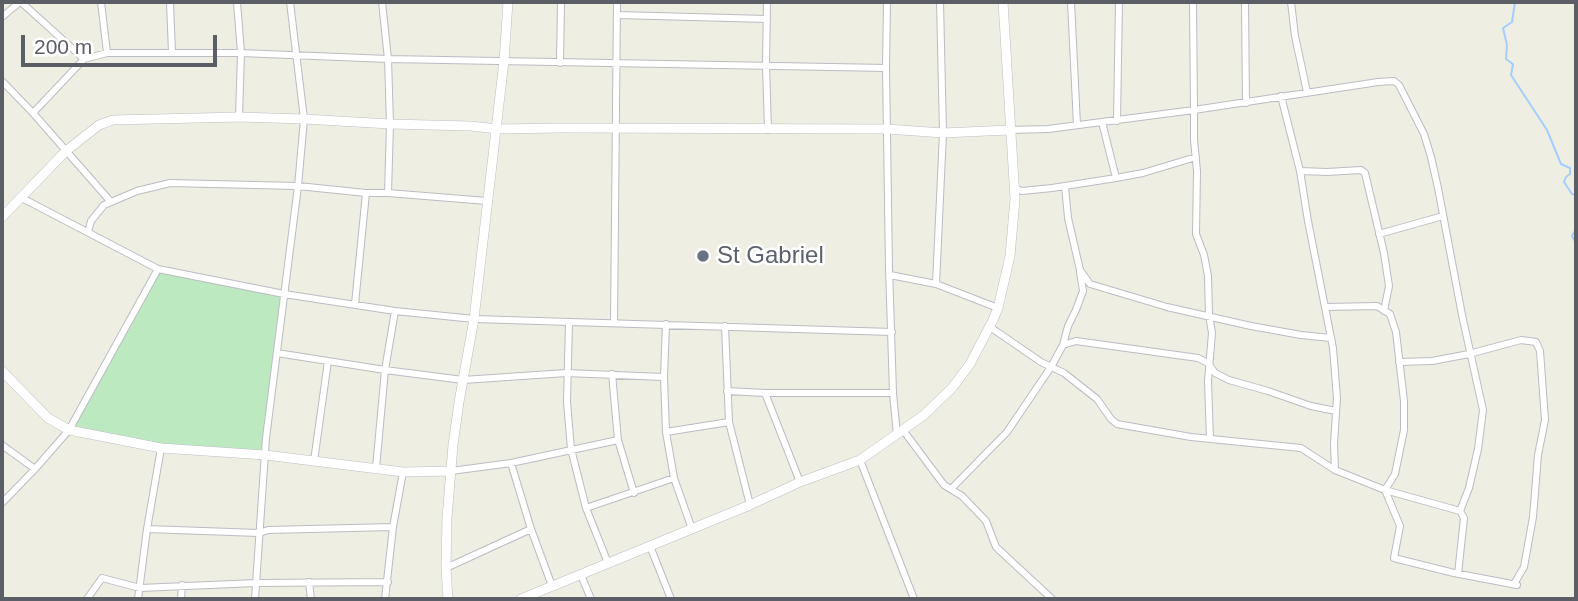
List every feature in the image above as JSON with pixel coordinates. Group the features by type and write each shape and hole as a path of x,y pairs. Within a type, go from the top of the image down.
{"street":[{"path":"3,14 20,2 84,59"},
{"path":"102,2 107,53"},
{"path":"170,2 172,53"},
{"path":"237,2 241,54 239,117"},
{"path":"255,599 265,456 304,118 290,2"},
{"path":"382,2 388,59 388,193"},
{"path":"448,599 446,568 453,445 474,319 497,129 508,2"},
{"path":"560,63 561,2"},
{"path":"614,323 617,2"},
{"path":"768,2 768,130"},
{"path":"887,2 891,332 893,393 900,432 944,485 961,496 986,521 996,547 1052,599"},
{"path":"936,284 943,133 940,2"},
{"path":"525,598 800,482 860,460 924,415 952,387 970,364 990,327 998,308 1010,256 1015,199 1003,2"},
{"path":"1071,2 1077,125"},
{"path":"1117,121 1119,2"},
{"path":"1193,2 1196,234 1208,276 1212,333 1208,363 1210,439"},
{"path":"1244,2 1246,103"},
{"path":"1291,2 1307,92"},
{"path":"617,15 767,19"},
{"path":"33,113 84,59 107,53 886,68"},
{"path":"2,81 111,202"},
{"path":"2,217 66,151 99,125 113,120 304,118 497,129 887,129 943,133 1048,129 1394,81 1399,85 1424,134 1438,188 1483,410 1478,449 1469,488 1460,511"},
{"path":"1281,96 1300,170 1331,338 1337,398 1335,470"},
{"path":"1102,122 1116,178"},
{"path":"1014,188 1022,191 1116,178 1196,157"},
{"path":"1300,170 1362,170 1365,173 1390,286 1384,311"},
{"path":"88,232 104,205 137,191 170,183 298,186 487,201"},
{"path":"951,489 1007,432 1063,345 1083,290 1068,218 1065,186"},
{"path":"355,304 366,193"},
{"path":"22,198 158,269 284,294 474,319 891,332"},
{"path":"1379,234 1443,216"},
{"path":"2,503 69,430 158,269"},
{"path":"1080,270 1090,284 1167,307 1251,326 1331,338"},
{"path":"890,275 936,284 998,308"},
{"path":"1326,307 1377,306 1390,314 1396,332 1404,401 1404,430 1395,474 1385,490"},
{"path":"376,468 385,370 395,310"},
{"path":"569,323 566,373 571,449 586,508 608,563"},
{"path":"666,324 666,432 674,478 692,529"},
{"path":"725,326 729,422 750,505"},
{"path":"990,327 1041,362 1064,373 1097,400 1117,424 1235,443 1301,447 1335,470 1385,490 1460,511 1464,518 1458,574"},
{"path":"1385,490 1400,526 1394,558 1516,585 1524,567 1533,517 1538,455 1545,420 1540,351 1536,342 1521,340 1471,354 1432,361 1399,362"},
{"path":"1063,345 1076,341 1198,358 1208,363 1215,373 1229,380 1311,406 1336,411"},
{"path":"277,353 463,380 566,373 664,377"},
{"path":"314,461 328,361"},
{"path":"2,371 48,418 69,430 161,448 265,456 403,472 451,471 511,463 618,440"},
{"path":"612,374 618,440 634,493"},
{"path":"727,391 893,393"},
{"path":"765,393 800,482"},
{"path":"666,432 729,422"},
{"path":"2,445 35,469"},
{"path":"138,599 161,448"},
{"path":"860,460 914,599"},
{"path":"511,463 552,586"},
{"path":"385,599 393,527 403,472"},
{"path":"586,508 674,478"},
{"path":"147,529 259,533 268,530 393,527"},
{"path":"446,568 531,529"},
{"path":"650,546 671,599"},
{"path":"580,575 592,599"},
{"path":"87,599 102,578 140,588 256,583 388,582"},
{"path":"309,582 311,599"},
{"path":"181,599 182,585"}],"green space":[{"path":"158,270 284,295 266,457 158,448 69,428"}],"waterway":[{"path":"1515,2 1512,22 1503,28 1507,45 1506,59 1513,64 1511,75 1547,130 1561,164 1570,168 1570,174 1564,182 1572,194 1576,195"},
{"path":"1576,229 1572,236 1576,243"}],"place":[{"name":"St Gabriel","path":"703,256"}]}
